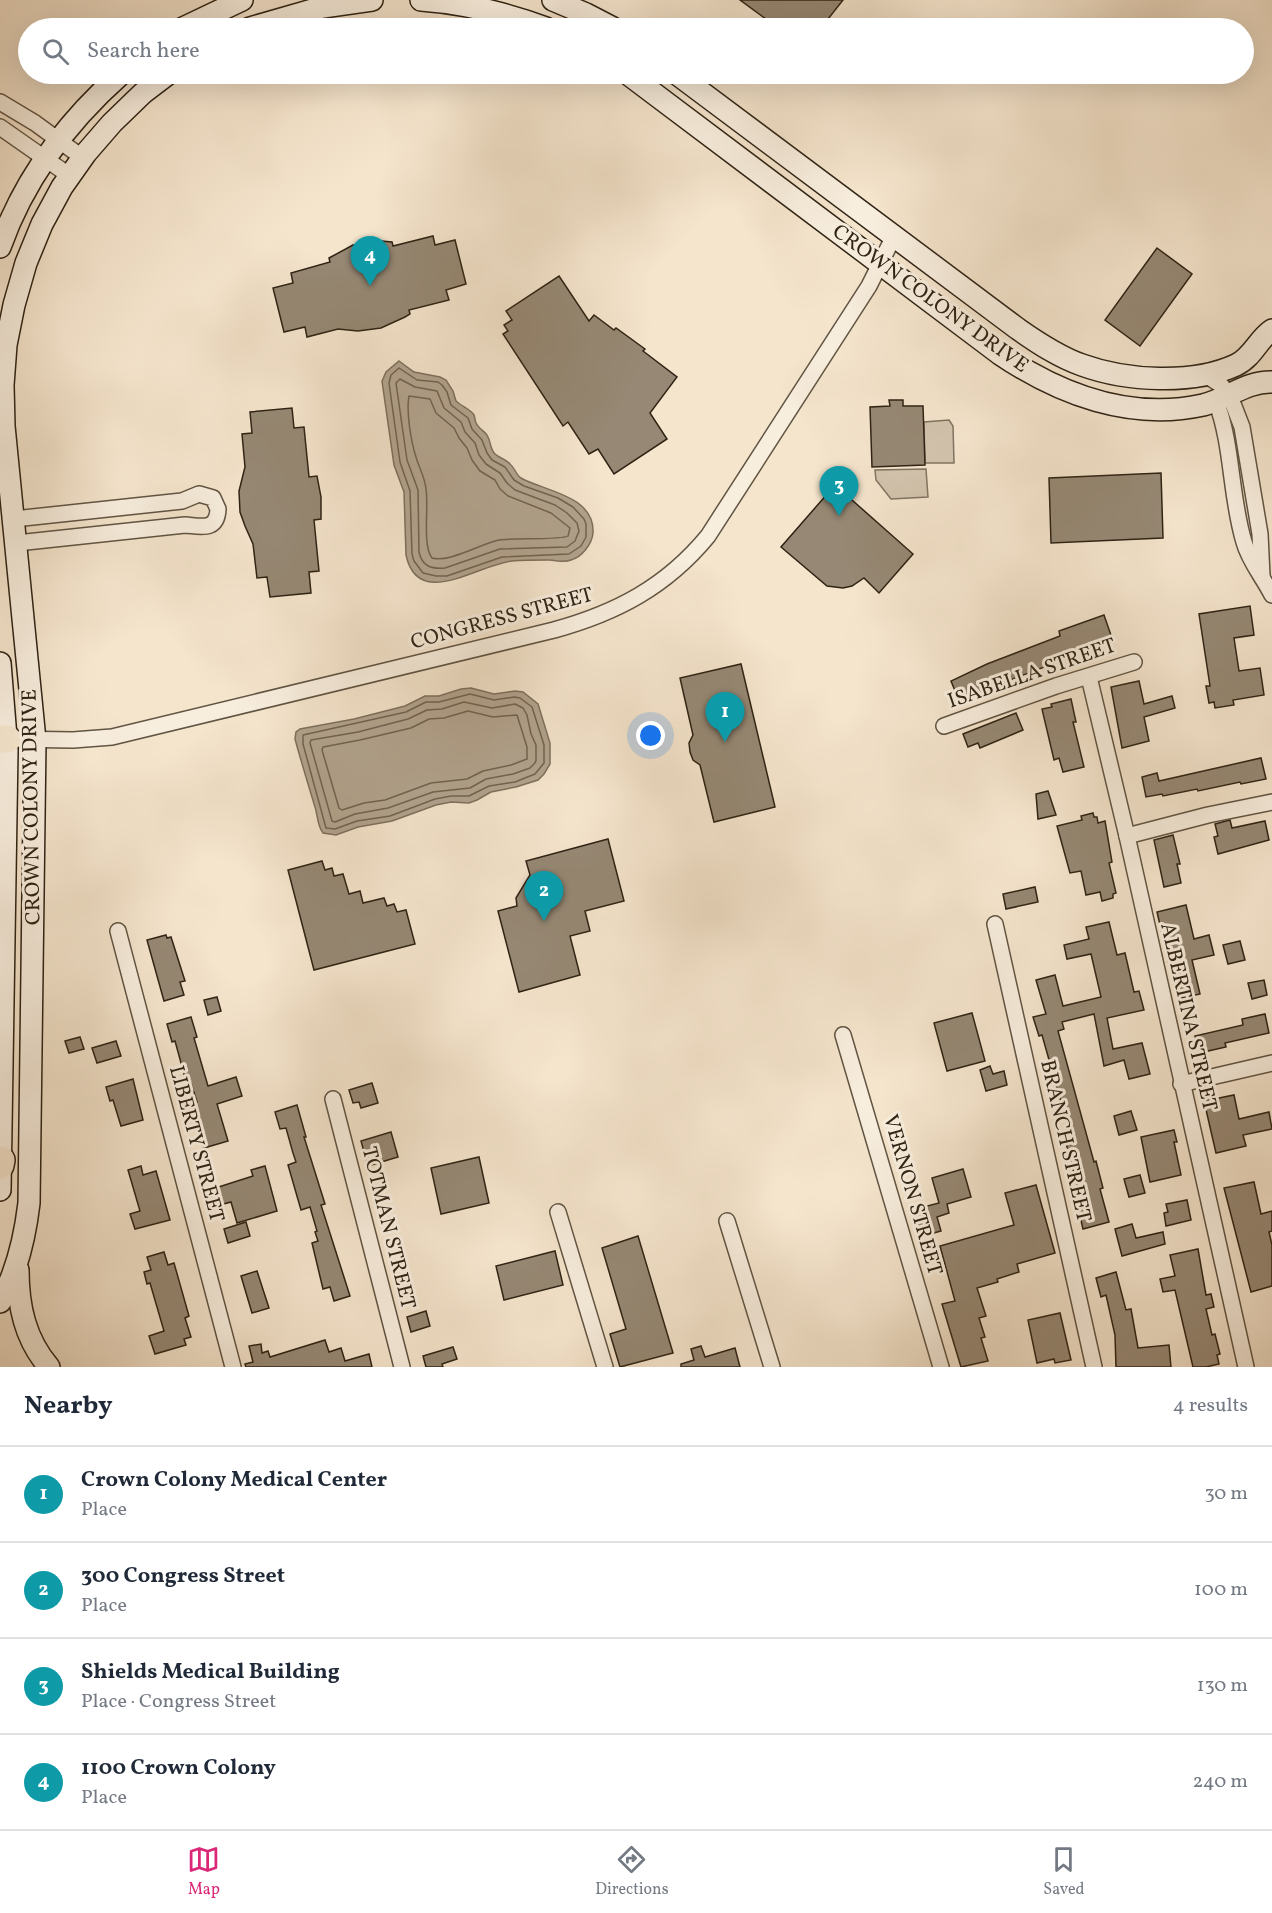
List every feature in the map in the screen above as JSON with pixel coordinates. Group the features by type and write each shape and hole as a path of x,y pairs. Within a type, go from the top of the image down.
{"street":[{"path":"204,18 242,0"},
{"path":"285,18 323,7 372,0"},
{"path":"421,0 452,3 513,18"},
{"path":"553,0 594,18"},
{"path":"0,247 19,204 46,158 86,107 110,84"},
{"name":"CROWN COLONY DRIVE","path":"0,1302 18,1258 26,1225 30,1176 36,740 3,405 8,332 30,251 49,210 83,158 122,113 156,84"},
{"name":"CROWN COLONY DRIVE","path":"641,84 1012,362 1071,394 1141,408 1179,408 1223,398 1257,383 1272,381"},
{"name":"CROWN COLONY DRIVE","path":"690,84 1023,333 1071,360 1098,370 1143,377 1176,378 1204,374 1236,364 1254,351 1268,334"},
{"path":"0,102 83,158"},
{"path":"0,127 70,176"},
{"name":"CONGRESS STREET","path":"3,739 85,740 131,732 554,630 587,621 623,606 679,567 708,536 881,264 894,236"},
{"path":"1268,334 1260,347 1259,361 1263,371 1272,381"},
{"path":"1204,374 1221,385 1225,430 1243,538 1251,561 1272,595"},
{"path":"14,519 182,501 202,494 210,497 218,509 217,518 211,524 203,527 185,525 17,543"},
{"path":"194,496 186,505 185,513 190,522 197,526"},
{"name":"ISABELLA STREET","path":"944,726 1056,686 1134,662"},
{"name":"CROWN COLONY DRIVE","path":"0,663 3,739 0,1190"},
{"name":"ALBERTINA STREET","path":"1089,677 1246,1367"},
{"path":"1127,836 1208,815 1272,802"},
{"name":"BRANCH STREET","path":"995,924 1094,1367"},
{"name":"LIBERTY STREET","path":"118,931 232,1367"},
{"name":"VERNON STREET","path":"843,1035 941,1367"},
{"path":"1181,1083 1272,1063"},
{"name":"TOTMAN STREET","path":"333,1099 402,1367"},
{"path":"558,1212 604,1367"},
{"path":"727,1221 772,1367"},
{"path":"18,1258 22,1316 33,1344 49,1367"}],"shaded area":[{"path":"949,420 953,426 954,463 925,463 924,422"},
{"path":"926,469 928,497 891,499 876,480 875,470"}],"water":[{"path":"399,361 414,372 446,380 456,401 474,415 477,425 488,437 493,452 508,462 519,477 566,496 586,510 591,520 593,533 583,553 566,561 512,561 451,580 436,582 423,580 413,571 406,555 404,492 394,465 382,381 386,372"},
{"path":"471,688 494,694 523,692 538,704 550,743 550,764 538,780 491,792 469,803 451,802 436,805 392,821 358,827 336,835 323,833 295,739 296,732 300,729 405,706 425,696 439,696"}],"building":[{"path":"740,0 843,0 829,18 764,18"},
{"path":"433,236 435,245 455,240 466,284 446,290 449,300 409,310 410,314 381,328 358,331 338,329 307,337 305,327 284,332 273,288 293,283 291,273 330,262 329,258 353,245 381,241 392,242 393,246"},
{"path":"1157,248 1192,274 1140,346 1105,320"},
{"path":"559,276 589,321 594,315 614,330 616,328 677,377 650,413 667,439 614,474 598,449 589,454 568,422 563,426 503,334 508,331 504,325 512,320 506,311"},
{"path":"889,400 903,400 903,406 923,406 925,465 872,467 870,407 890,406"},
{"path":"292,408 294,428 304,427 309,477 317,476 321,497 321,519 314,520 319,571 309,572 311,593 270,597 267,577 257,578 253,544 240,512 239,491 245,467 242,434 252,433 250,412"},
{"path":"1161,473 1163,538 1051,543 1049,478"},
{"path":"835,485 913,554 879,593 864,578 852,586 843,588 827,586 781,547"},
{"path":"1250,606 1254,635 1234,638 1239,671 1260,668 1264,695 1233,700 1234,705 1215,708 1214,702 1209,703 1206,686 1210,686 1199,614"},
{"path":"1104,615 1113,641 976,693 978,698 961,705 951,681 987,664 1060,636 1059,631"},
{"path":"741,664 775,807 714,822 700,765 693,760 690,752 689,743 693,735 680,678"},
{"path":"1139,681 1144,704 1172,696 1175,708 1144,717 1149,741 1122,748 1111,687"},
{"path":"1071,699 1076,722 1073,722 1084,767 1063,772 1059,758 1054,760 1042,709"},
{"path":"1016,713 1023,730 980,748 978,743 968,747 963,734"},
{"path":"1261,758 1266,779 1146,797 1142,777 1157,773 1159,781"},
{"path":"1048,791 1056,815 1038,819 1036,794"},
{"path":"1093,813 1098,823 1105,821 1112,862 1109,863 1116,893 1113,894 1113,898 1102,901 1100,892 1086,895 1081,871 1070,873 1057,826 1082,820 1081,816"},
{"path":"1230,820 1232,828 1265,821 1269,840 1218,854 1214,837 1218,836 1215,824"},
{"path":"1173,835 1180,864 1177,864 1181,883 1164,887 1154,840"},
{"path":"608,839 624,901 585,911 590,931 570,936 580,975 519,992 498,911 517,906 516,898 530,875 526,861"},
{"path":"322,861 325,870 332,868 334,876 343,874 349,894 360,891 363,903 384,898 387,906 394,904 397,912 406,910 415,944 314,970 288,870"},
{"path":"1035,887 1038,902 1006,909 1003,894"},
{"path":"1186,905 1194,939 1209,935 1214,955 1192,960 1200,994 1177,999 1157,912"},
{"path":"1109,922 1117,955 1125,953 1134,992 1139,991 1144,1010 1107,1018 1113,1049 1142,1043 1150,1074 1129,1079 1124,1060 1104,1066 1094,1014 1062,1022 1064,1029 1058,1031 1094,1162 1096,1161 1103,1188 1100,1189 1109,1222 1083,1229 1078,1208 1083,1206 1064,1136 1070,1134 1042,1035 1039,1036 1033,1017 1046,1014 1036,980 1055,975 1063,1006 1101,997 1091,954 1067,959 1064,945 1089,939 1086,927"},
{"path":"166,935 167,938 171,937 185,981 180,982 184,995 164,1001 147,940"},
{"path":"1240,941 1245,960 1228,964 1223,945"},
{"path":"1264,980 1267,995 1252,999 1248,983"},
{"path":"217,997 221,1011 208,1015 204,1000"},
{"path":"972,1013 985,1061 947,1071 934,1023"},
{"path":"1265,1014 1269,1033 1225,1043 1226,1047 1199,1053 1195,1036 1243,1025 1242,1019"},
{"path":"191,1017 197,1037 194,1038 208,1086 236,1077 242,1096 217,1104 228,1141 204,1148 189,1104 197,1102 190,1080 186,1081 175,1041 172,1042 167,1024"},
{"path":"80,1037 84,1049 69,1053 65,1041"},
{"path":"116,1041 121,1056 97,1063 92,1048"},
{"path":"990,1066 993,1074 1004,1071 1007,1085 986,1091 980,1070"},
{"path":"133,1079 143,1120 121,1126 113,1100 110,1101 106,1087"},
{"path":"372,1083 378,1103 361,1108 359,1102 353,1103 349,1090"},
{"path":"1234,1095 1239,1119 1269,1112 1272,1129 1243,1135 1246,1146 1216,1153 1204,1101"},
{"path":"297,1105 306,1137 304,1137 325,1204 321,1205 350,1296 334,1301 330,1287 323,1289 312,1243 318,1241 315,1232 317,1231 310,1207 301,1210 288,1165 296,1162 286,1128 280,1129 275,1112"},
{"path":"1131,1111 1137,1130 1119,1135 1114,1116"},
{"path":"1174,1130 1177,1142 1174,1142 1181,1175 1150,1182 1141,1137"},
{"path":"391,1132 398,1157 368,1166 361,1141"},
{"path":"479,1157 489,1203 441,1214 431,1168"},
{"path":"141,1166 143,1175 156,1171 170,1220 135,1229 130,1214 140,1211 128,1170"},
{"path":"265,1166 277,1211 237,1223 231,1202 220,1205 219,1200 209,1203 206,1191 253,1176 251,1170"},
{"path":"963,1169 971,1197 947,1204 949,1213 937,1217 941,1231 923,1236 920,1227 917,1228 912,1210 939,1203 932,1178"},
{"path":"1140,1175 1145,1193 1129,1197 1124,1179"},
{"path":"1254,1182 1261,1214 1272,1211 1272,1231 1269,1232 1272,1245 1272,1286 1251,1292 1224,1188"},
{"path":"1036,1185 1055,1253 1017,1264 1019,1272 997,1279 998,1282 977,1288 986,1316 979,1318 985,1337 981,1338 988,1361 961,1367 942,1304 955,1301 940,1246 1014,1225 1005,1193"},
{"path":"1187,1200 1191,1220 1166,1226 1164,1213 1168,1212 1166,1204"},
{"path":"246,1222 250,1236 228,1243 224,1229"},
{"path":"1132,1224 1136,1238 1163,1232 1165,1244 1122,1256 1115,1229"},
{"path":"638,1236 673,1353 620,1367 610,1334 626,1329 602,1248"},
{"path":"1198,1249 1206,1295 1211,1294 1214,1307 1206,1309 1212,1335 1215,1334 1220,1354 1217,1355 1219,1364 1206,1367 1193,1367 1175,1290 1163,1292 1160,1279 1175,1276 1170,1255"},
{"path":"555,1251 563,1285 504,1300 496,1266"},
{"path":"164,1252 168,1265 174,1263 189,1316 185,1318 191,1337 184,1339 186,1345 155,1354 149,1336 164,1331 150,1283 147,1284 144,1272 151,1270 147,1257"},
{"path":"257,1271 269,1308 252,1313 241,1276"},
{"path":"1116,1272 1126,1310 1131,1309 1138,1348 1169,1345 1171,1367 1116,1367 1115,1335 1106,1295 1101,1297 1096,1278"},
{"path":"426,1311 430,1326 411,1332 407,1317"},
{"path":"1060,1313 1071,1360 1055,1363 1054,1359 1037,1363 1028,1320"},
{"path":"325,1340 329,1352 341,1348 345,1361 369,1354 372,1367 246,1367 245,1364 253,1362 249,1346 261,1344 262,1353 268,1351 270,1357"},
{"path":"701,1346 705,1357 735,1348 740,1367 681,1367 681,1364 694,1360 691,1349"},
{"path":"453,1347 457,1359 442,1364 443,1367 426,1367 423,1356"}],"place":[{"name":"1100 Crown Colony","path":"370,286"},
{"name":"Shields Medical Building","path":"839,516"},
{"name":"Crown Colony Medical Center","path":"725,742"},
{"name":"300 Congress Street","path":"544,921"}]}
